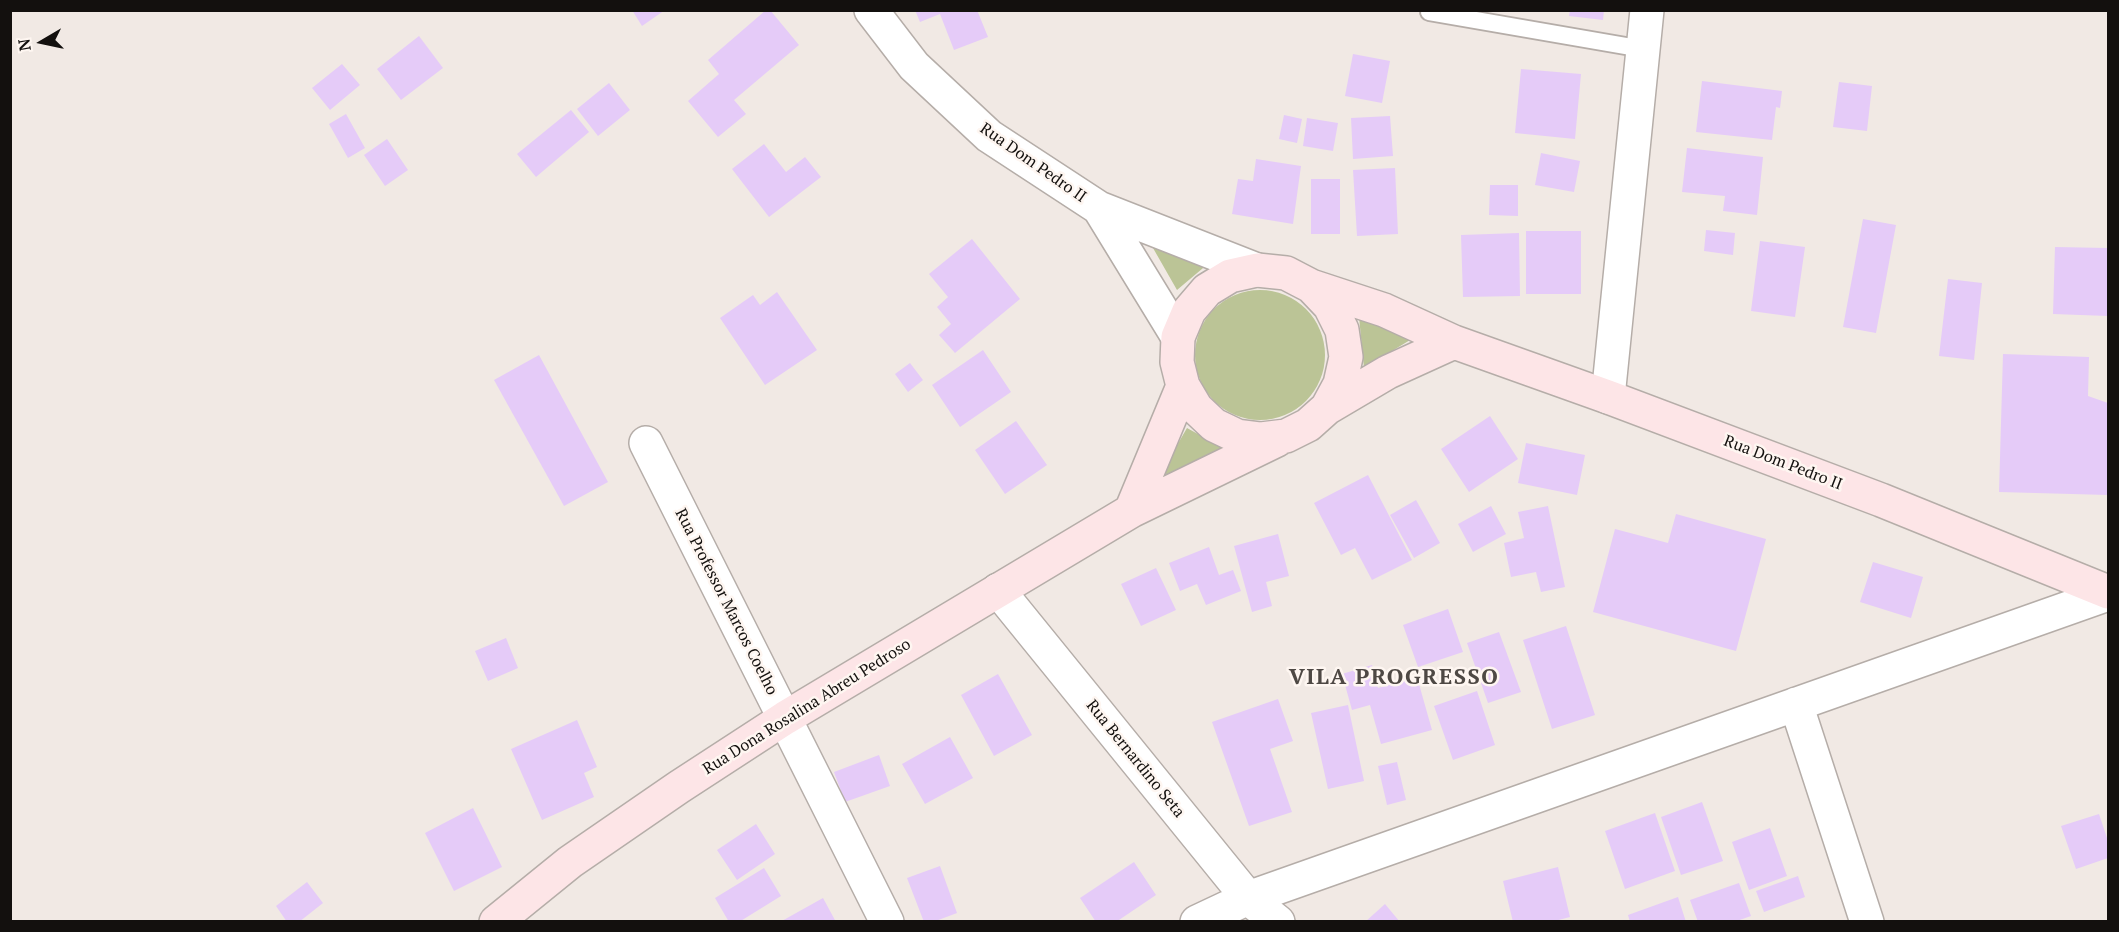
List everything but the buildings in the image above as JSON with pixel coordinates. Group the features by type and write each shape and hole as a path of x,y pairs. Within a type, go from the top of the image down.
{"main road":[{"name":"Rua Dom Pedro II","path":"1454,342 1388,372 1327,408 1308,425 1286,436 1262,439 1236,436 1214,425 1196,408 1183,386 1177,362 1179,337 1189,311 1206,290 1230,276 1257,270 1286,273 1311,286 1384,310 1454,342 1608,397 1881,500 2109,593"},
{"name":"Rua Dom Pedro II","path":"1311,286 1330,306 1342,330 1346,357 1340,384 1327,408"},
{"path":"1131,512 1183,386"},
{"name":"Rua Dona Rosalina Abreu Pedroso","path":"496,921 570,862 785,718 1131,512 1286,436"}],"street":[{"name":"Rua Dom Pedro II","path":"871,10 914,66 989,136 1099,208 1257,270"},
{"path":"1608,397 1647,10"},
{"name":"Rua Dom Pedro II","path":"1099,208 1179,337"},
{"name":"Rua Professor Marcos Coelho","path":"646,443 887,921"},
{"name":"Rua Bernardino Seta","path":"998,590 1248,898 1278,921"},
{"path":"1197,921 1248,898 2109,593"},
{"path":"1796,704 1867,921"}],"lane":[{"path":"1429,12 1643,49"}],"green space":[{"path":"1149,241 1209,263 1177,290"},
{"path":"1260,290 1285,295 1306,309 1320,330 1325,355 1320,380 1306,401 1285,415 1260,420 1235,415 1214,401 1200,380 1195,355 1200,330 1214,309 1235,295"},
{"path":"1359,317 1415,337 1364,368"},
{"path":"1187,428 1225,449 1151,490"}],"district":[{"name":"VILA PROGRESSO","path":"1394,678"}]}
